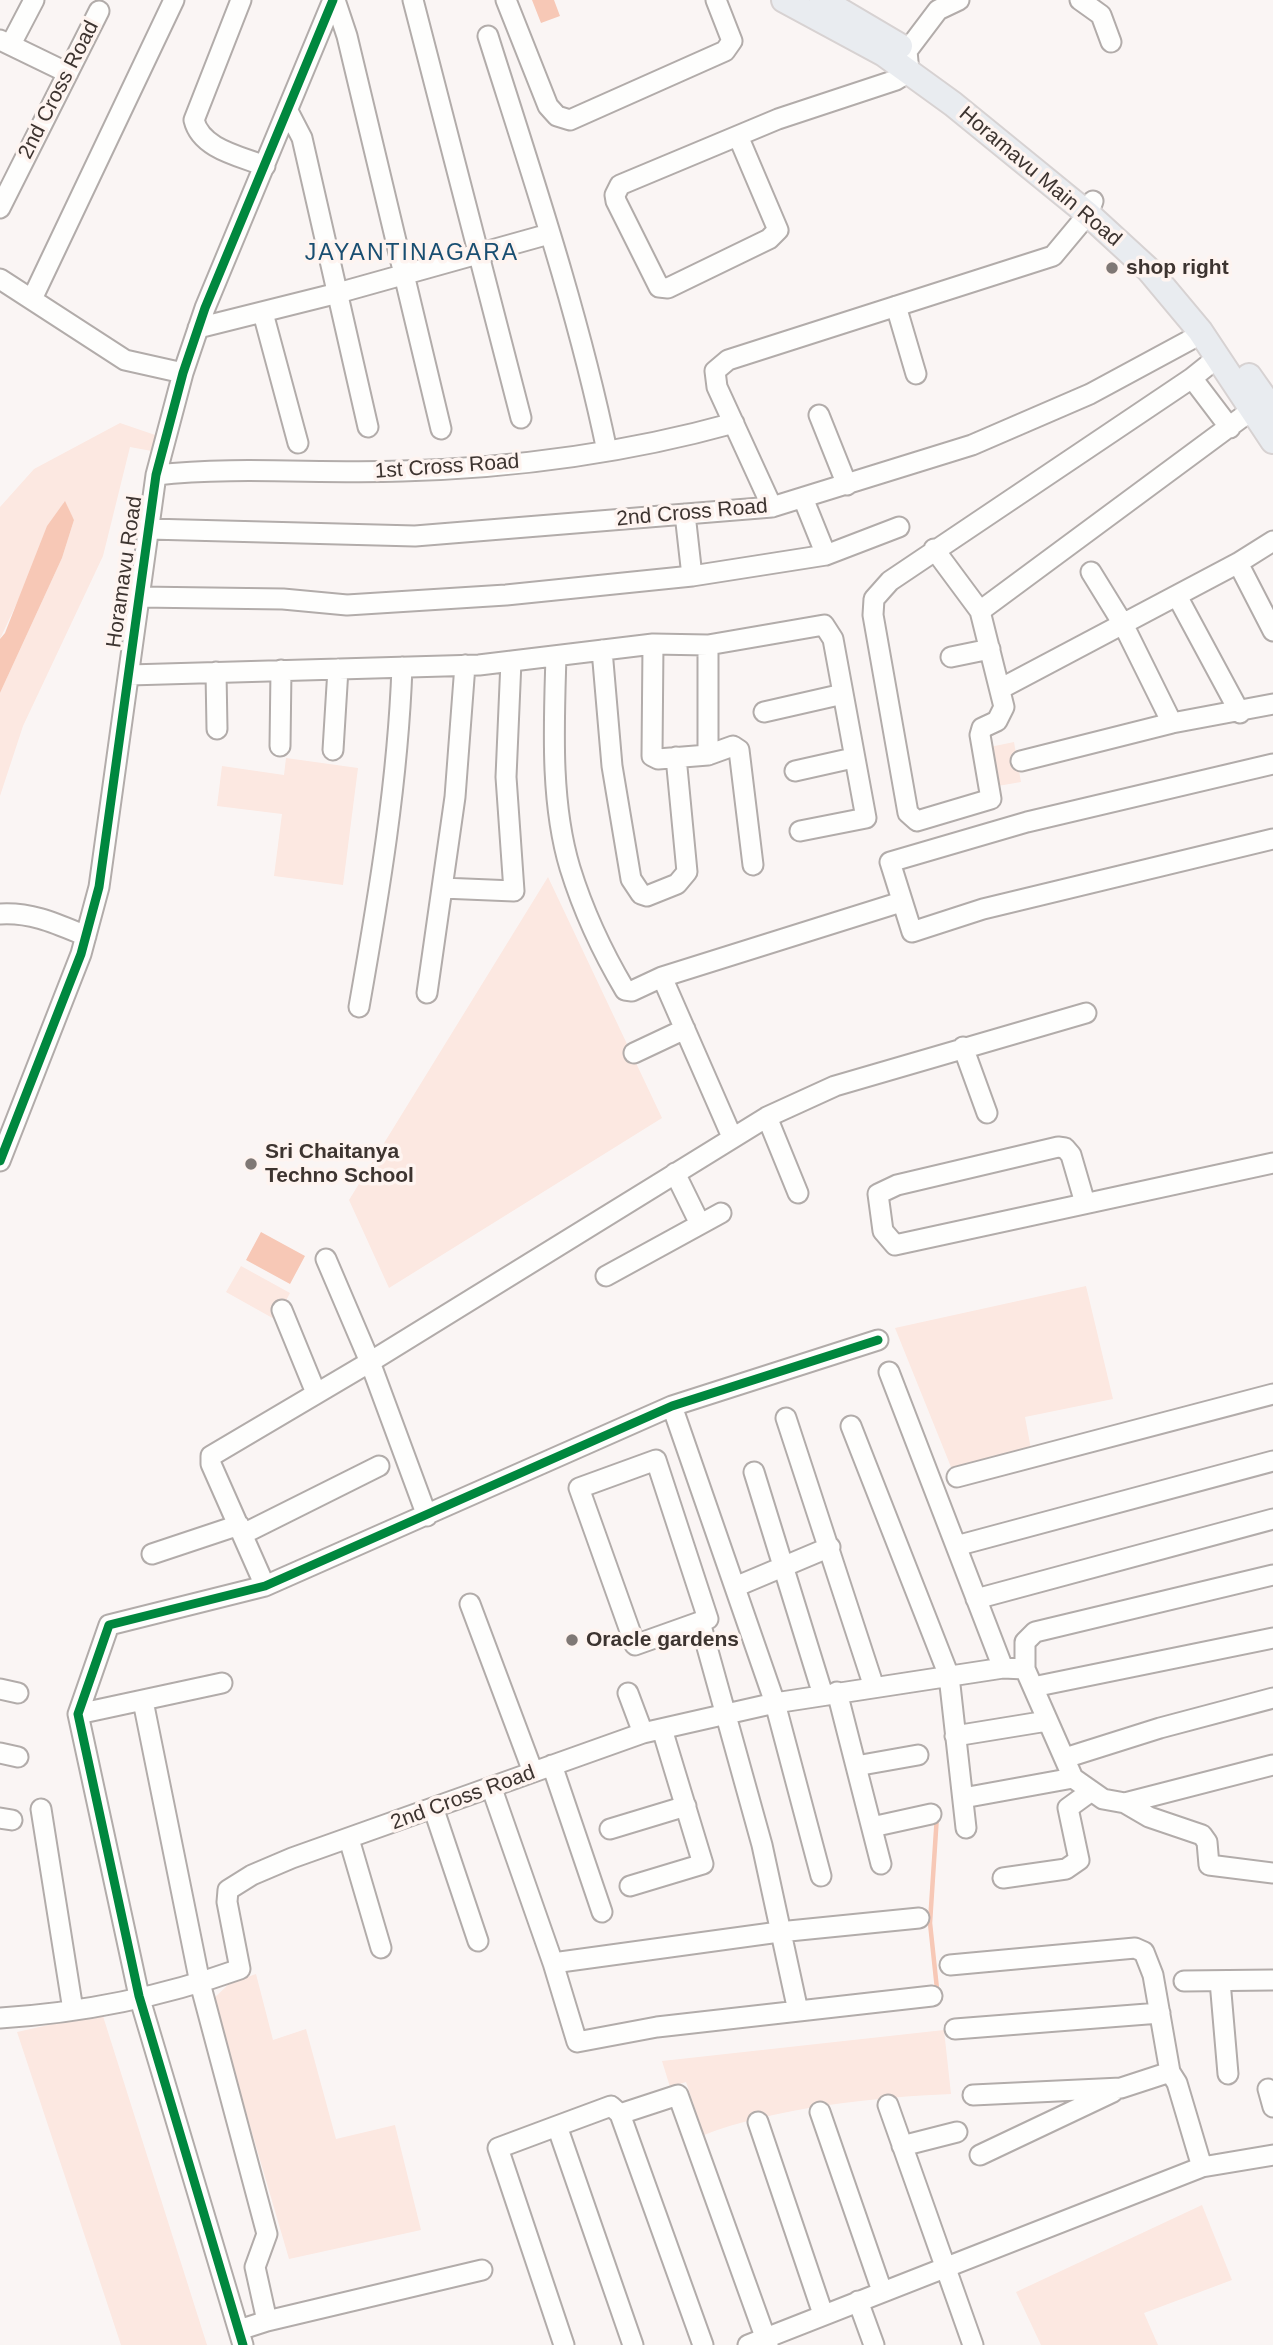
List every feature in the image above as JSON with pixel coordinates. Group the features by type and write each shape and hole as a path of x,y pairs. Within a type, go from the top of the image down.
{"main road":[{"name":"Horamavu Main Road","path":"784,0 884,54 908,62"},
{"name":"Horamavu Main Road","path":"822,0 908,62 989,132 1171,272 1207,314 1264,407 1273,441"},
{"name":"Horamavu Main Road","path":"1090,208 1149,270 1200,331 1217,358 1264,407"}],"street":[{"path":"34,0 5,42 68,73"},
{"path":"32,299 174,0"},
{"path":"241,0 194,120 197,133 207,142 265,166"},
{"path":"334,0 348,36 442,429"},
{"name":"Horamavu Road","path":"0,1161 86,936 99,887 156,475 183,373 198,328 334,0"},
{"path":"414,0 521,418"},
{"path":"506,0 548,106 557,116 570,120 725,51 732,41 716,0"},
{"path":"738,136 778,230 769,239 668,288 659,287 616,201 617,190 624,183 778,119 859,94 908,62 938,10 959,0"},
{"path":"1080,0 1101,15 1111,42"},
{"name":"2nd Cross Road","path":"0,208 99,11"},
{"path":"488,36 549,234 597,404 607,451"},
{"path":"288,111 302,138 368,427"},
{"path":"772,507 715,379 715,371 728,360 1053,256 1090,208"},
{"path":"198,328 479,256 549,234"},
{"path":"0,279 125,360 183,373"},
{"path":"896,306 916,374"},
{"path":"263,313 298,443"},
{"name":"2nd Cross Road","path":"149,529 415,536 772,507 972,445 1090,394 1190,340 1200,331"},
{"path":"934,549 981,611 1004,707 1002,715 982,728 981,735 991,799 917,821 911,819 873,615 874,598 890,582 934,549 1192,378 1217,358"},
{"path":"1192,378 1230,428"},
{"path":"981,611 1230,428 1264,407"},
{"path":"819,415 847,485"},
{"name":"1st Cross Road","path":"156,475 195,471 338,472 458,468 671,441 734,423"},
{"path":"803,498 825,555"},
{"path":"685,514 692,576"},
{"path":"139,597 283,599 346,605 506,595 692,576 825,555 899,527"},
{"path":"1000,689 1238,564 1273,541"},
{"path":"1238,564 1273,631"},
{"path":"1091,572 1123,624 1172,723"},
{"path":"1177,596 1240,713"},
{"path":"129,675 465,665 653,644 708,645 824,625 833,639 866,818 800,831"},
{"path":"653,644 651,752 658,759 708,755 733,746 739,750 753,864"},
{"path":"708,645 708,755"},
{"path":"951,657 990,649"},
{"path":"602,650 612,766 631,879 641,894 648,896 677,884 687,872 676,757"},
{"path":"556,656 557,785 570,867 585,909 625,990 632,991 662,977 901,902"},
{"path":"442,888 514,891 506,777 511,661"},
{"path":"427,993 455,797 465,665"},
{"path":"359,1007 399,746 402,667"},
{"path":"333,750 338,669"},
{"path":"280,746 281,670"},
{"path":"216,672 217,729"},
{"path":"764,712 843,694"},
{"path":"1021,761 1172,723 1240,713 1273,704"},
{"path":"795,771 853,758"},
{"path":"1273,764 1027,822 890,862 912,932 983,909 1273,839"},
{"path":"0,914 22,912 38,916 86,936"},
{"path":"662,977 733,1137"},
{"path":"265,1586 211,1464 211,1456 370,1362 767,1117 835,1086 963,1046 1086,1013"},
{"path":"634,1052 685,1029"},
{"path":"963,1046 987,1113"},
{"path":"767,1117 798,1193"},
{"path":"1085,1203 1071,1155 1065,1148 1058,1147 897,1185 878,1195 883,1231 895,1245 1273,1163"},
{"path":"675,1173 699,1224"},
{"path":"606,1276 721,1213"},
{"path":"326,1259 370,1362 428,1516"},
{"path":"282,1310 316,1393"},
{"path":"482,2270 267,2321 241,2337 139,1996 78,1714 109,1625 265,1586 672,1406 878,1340"},
{"path":"889,1372 1003,1668"},
{"path":"957,1476 1273,1394"},
{"path":"672,1406 775,1703 821,1876"},
{"path":"786,1418 874,1687"},
{"path":"851,1426 948,1676 966,1828"},
{"path":"656,1460 708,1619 699,1622 635,1645 579,1488 656,1460"},
{"path":"956,1546 1273,1461"},
{"path":"152,1553 241,1530 379,1466"},
{"path":"754,1472 856,1766 881,1864"},
{"path":"976,1599 1273,1519"},
{"path":"735,1587 830,1547"},
{"path":"1273,1575 1030,1634 1025,1642 1029,1678 1073,1778 1090,1792 1125,1803 1149,1817 1202,1835 1207,1842 1209,1865 1273,1873"},
{"path":"470,1604 533,1772"},
{"path":"699,1622 727,1712 762,1845 797,2011"},
{"name":"2nd Cross Road","path":"0,2018 73,2010 200,1983 240,1969 226,1902 228,1890 252,1875 552,1765 653,1731 775,1703 948,1676 1003,1668 1029,1678 1273,1639"},
{"path":"78,1714 222,1683"},
{"path":"628,1693 653,1731 686,1806 703,1864 630,1886"},
{"path":"1065,1758 1160,1728 1273,1698"},
{"path":"143,1701 200,1983 267,2234 255,2267 267,2321"},
{"path":"955,1737 1047,1721"},
{"path":"856,1766 918,1755"},
{"path":"552,1765 602,1912"},
{"path":"1125,1803 1273,1765"},
{"path":"963,1798 1073,1778"},
{"path":"492,1789 553,1963 577,2042 657,2027 932,1996"},
{"path":"1003,1878 1066,1869 1079,1860 1068,1808 1090,1792"},
{"path":"610,1829 686,1806"},
{"path":"41,1809 73,2010"},
{"path":"434,1810 478,1941"},
{"path":"872,1827 931,1814"},
{"path":"349,1839 381,1948"},
{"path":"553,1963 779,1932 919,1918"},
{"path":"950,1965 1135,1948 1144,1952 1149,1961 1170,2072 1165,2085 1196,2169"},
{"path":"1184,1981 1273,1980"},
{"path":"1220,1981 1228,2074"},
{"path":"955,2029 1160,2012"},
{"path":"980,2155 1121,2088 1170,2072"},
{"path":"973,2095 1121,2088"},
{"path":"620,2114 678,2095 760,2343 823,2314 1196,2169 1273,2155"},
{"path":"888,2105 973,2345"},
{"path":"564,2345 498,2148 611,2106 620,2114 703,2345"},
{"path":"820,2112 881,2291"},
{"path":"758,2122 823,2314"},
{"path":"557,2126 633,2345"},
{"path":"902,2146 957,2132"},
{"path":"858,2301 874,2345"}],"shaded area":[{"path":"532,0 554,0 560,16 541,23"},
{"path":"120,423 161,437 157,452 130,447 103,556 23,726 0,796 0,693 62,558 74,520 64,502 0,639 0,507 34,469"},
{"path":"65,501 74,520 62,558 0,693 0,639 5,633 47,526"},
{"path":"1014,742 1021,782 992,787 985,748"},
{"path":"286,758 358,768 343,885 274,876 282,814 217,806 222,766 284,775"},
{"path":"548,877 662,1118 389,1288 349,1200"},
{"path":"261,1232 305,1256 290,1284 246,1260"},
{"path":"241,1266 290,1293 276,1320 226,1292"},
{"path":"1086,1286 1113,1399 1025,1417 1031,1449 953,1472 895,1328"},
{"path":"256,1974 273,2040 306,2029 336,2139 395,2125 421,2230 289,2259 213,1999 230,1983"},
{"path":"102,2013 207,2345 121,2345 17,2032"},
{"path":"944,2030 951,2094 890,2098 793,2111 704,2135 686,2082 670,2087 662,2061"},
{"path":"1202,2205 1232,2280 1144,2313 1158,2345 1041,2345 1016,2292"}],"waterway":[{"path":"937,1815 930,1923 937,1989"}],"cycle path":[{"path":"0,1161 81,954 99,887 156,475 183,373 205,308 333,0"},
{"path":"243,2345 139,1996 78,1714 109,1625 265,1586 672,1406 878,1340"}],"place":[{"name":"shop right","path":"1112,268"},
{"name":"Sri Chaitanya Techno School","path":"251,1164"},
{"name":"Oracle gardens","path":"572,1640"}],"district":[{"name":"JAYANTINAGARA","path":"412,254"}]}
